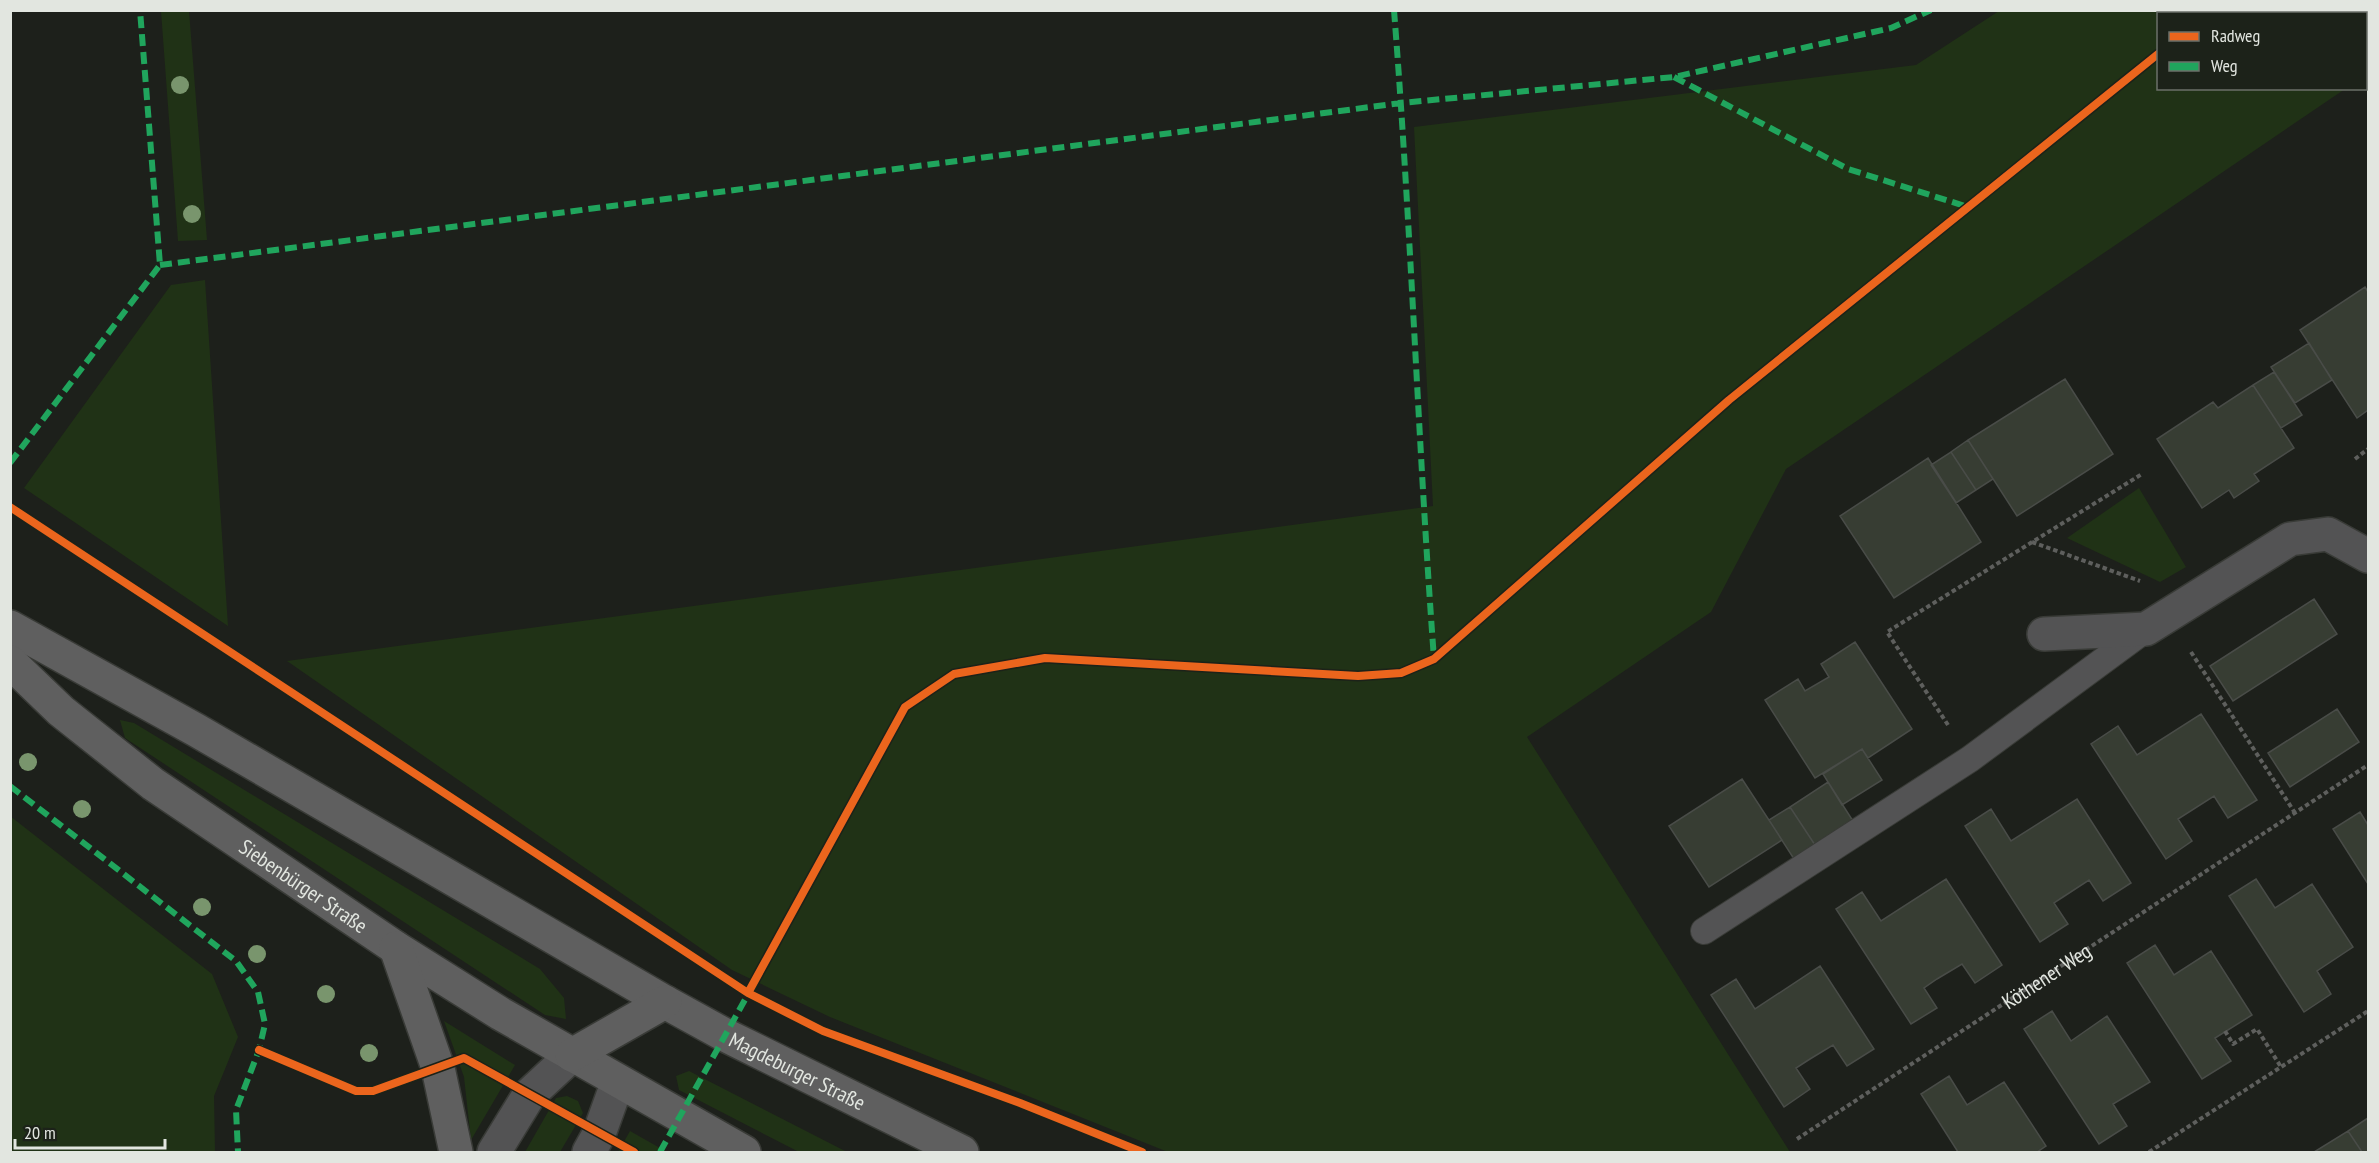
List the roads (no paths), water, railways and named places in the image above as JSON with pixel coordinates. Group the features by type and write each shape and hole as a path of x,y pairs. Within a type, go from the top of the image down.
{"main road":[{"path":"10,627 196,730 634,985 618,1081 744,1152"},
{"name":"Siebenbürger Straße","path":"10,662 61,711 153,784 396,948 618,1081"},
{"path":"396,948 438,1068 456,1152"},
{"name":"Magdeburger Straße","path":"634,985 725,1035 962,1152"},
{"path":"572,1055 665,1002"}],"street":[{"path":"2044,634 2157,622 2290,539 2328,534 2368,556"},
{"path":"495,1152 529,1095 572,1055"},
{"path":"589,1152 599,1134 618,1081"}],"lane":[{"path":"1704,931 1970,759 2157,622"}]}
